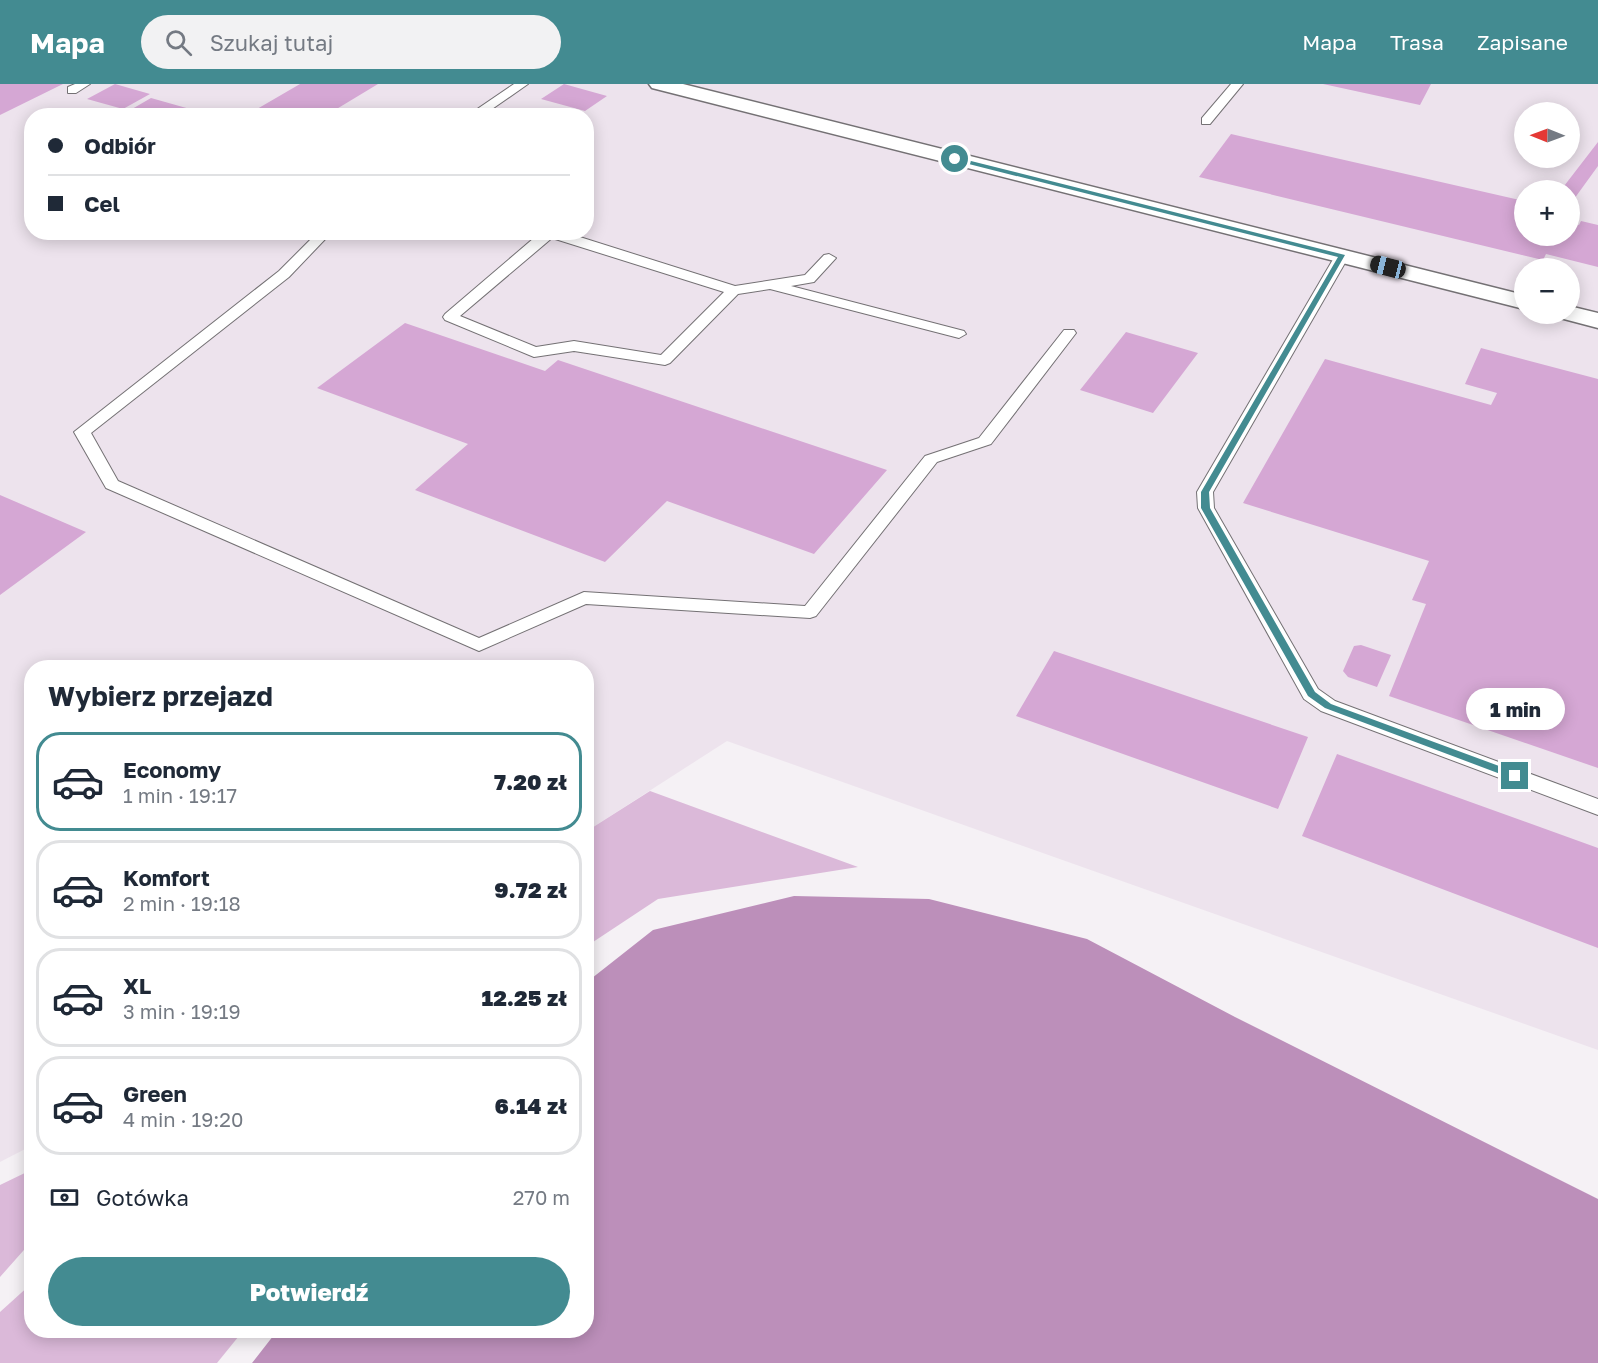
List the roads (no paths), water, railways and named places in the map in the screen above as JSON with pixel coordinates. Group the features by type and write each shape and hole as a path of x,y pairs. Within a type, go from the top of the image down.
{"street":[{"path":"659,84 1514,299"},
{"path":"1580,316 1598,321"}],"lane":[{"path":"72,90 84,84"},
{"path":"485,108 522,84"},
{"path":"1206,121 1237,84"},
{"path":"318,240 284,274 82,432 112,484 479,645 584,598 810,612 931,459 985,441 1069,333"},
{"path":"541,240 450,317 534,351 574,346 665,360 734,290"},
{"path":"572,240 734,290 809,279 829,258"},
{"path":"1342,256 1205,492 1206,508 1311,694 1328,706 1598,807"},
{"path":"771,285 959,334"}]}
